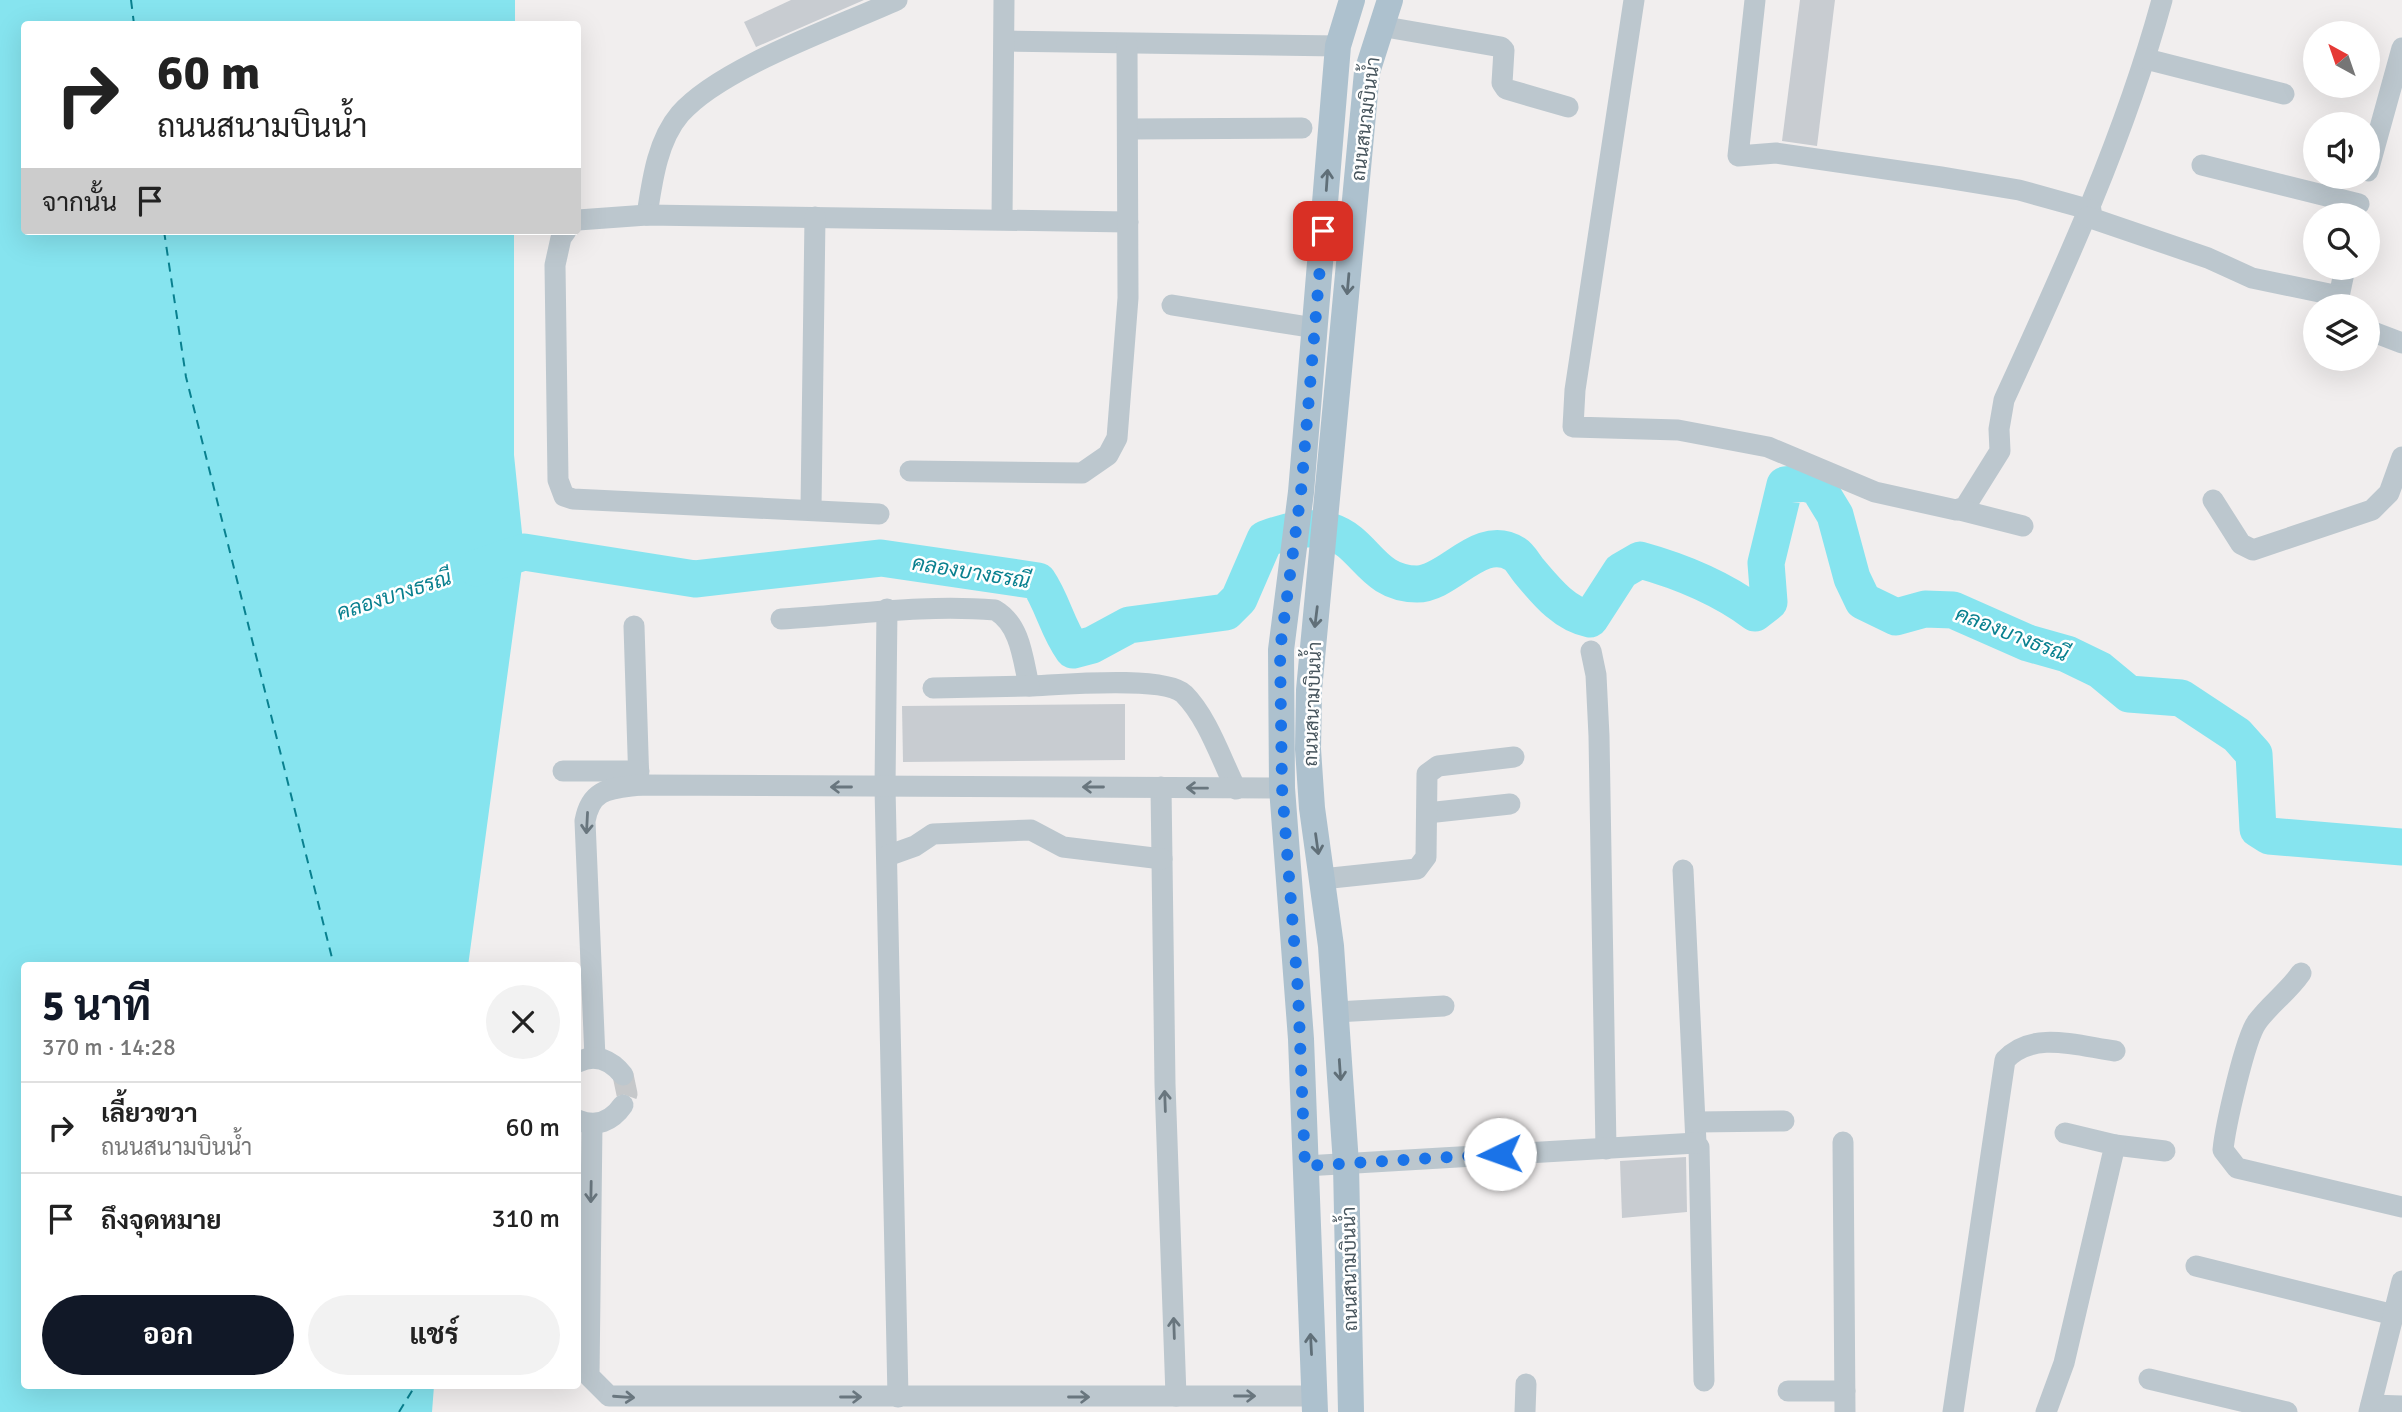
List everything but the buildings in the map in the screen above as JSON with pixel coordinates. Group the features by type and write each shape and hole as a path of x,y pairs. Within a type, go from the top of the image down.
{"main road":[{"name":"ถนนสนามบินน้ำ","path":"1314,1404 1296,957 1282,788 1280,650 1301,492 1338,46 1352,0"},
{"name":"ถนนสนามบินน้ำ","path":"1351,1412 1346,1164 1336,1012 1312,808 1308,749 1312,663 1367,72 1390,0"}],"street":[{"path":"647,215 654,171 666,138 678,116 702,94 736,72 897,0"},
{"path":"1002,219 1006,41 1004,0"},
{"path":"1634,0 1575,390 1573,427 1678,430 1739,441 1776,450 1875,492 1961,510 2023,527"},
{"path":"1755,0 1738,156 1776,153 2019,190 2208,258 2252,278 2312,294"},
{"path":"1961,510 1990,471 2000,451 1998,429 2004,400 2089,214 2146,59 2162,0"},
{"path":"1380,26 1501,47 1504,50 1502,83 1506,89 1568,107"},
{"path":"1006,41 1338,46"},
{"path":"910,471 1082,473 1108,455 1117,438 1128,298 1130,129 1127,44"},
{"path":"2380,128 2402,48"},
{"path":"2146,59 2284,94"},
{"path":"1130,129 1302,128"},
{"path":"2202,165 2333,203"},
{"path":"581,220 647,215 1129,222"},
{"path":"811,508 815,216"},
{"path":"563,235 555,265 558,480 564,496 586,500 811,508 880,514"},
{"path":"1172,305 1315,328"},
{"path":"2380,335 2402,343"},
{"path":"2213,500 2241,544 2253,550 2372,510 2389,493 2402,457"},
{"path":"781,619 856,615 887,609 995,610 1011,625 1019,643 1029,686"},
{"path":"887,609 885,787 898,1397"},
{"path":"634,626 639,778"},
{"path":"1591,651 1596,675 1599,736 1606,1149"},
{"path":"933,688 1158,683 1173,688 1194,706 1236,789"},
{"path":"1322,879 1418,869 1426,857 1427,774 1437,766 1514,757"},
{"path":"563,771 639,778 885,787 1282,788"},
{"path":"623,1075 616,1066 586,1060 585,821 588,805 599,794 639,778"},
{"path":"1161,787 1164,1084 1176,1396"},
{"path":"1427,813 1510,804"},
{"path":"887,856 915,846 933,834 1031,830 1063,846 1162,859"},
{"path":"1683,870 1696,1133 1699,1147 1704,1381"},
{"path":"2301,973 2288,993 2255,1024 2225,1125 2223,1150 2237,1168 2402,1207"},
{"path":"1336,1012 1444,1006"},
{"path":"1953,1412 2006,1060 2016,1049 2041,1041 2115,1051"},
{"path":"623,1105 607,1121 585,1122 589,1376 597,1387 609,1396 1176,1396 1314,1404"},
{"path":"1305,1166 1606,1149 1784,1121"},
{"path":"2064,1133 2115,1145 2165,1151"},
{"path":"1788,1391 1845,1401 1843,1142"},
{"path":"2046,1412 2064,1363 2115,1145"},
{"path":"2196,1266 2394,1315"},
{"path":"2402,1281 2370,1409 2402,1406"},
{"path":"2148,1379 2287,1412"},
{"path":"1525,1412 1526,1384"}],"water":[{"path":"0,0 515,0 515,21 21,21 21,235 514,235 514,455 524,552 469,962 21,962 21,1389 434,1389 432,1412 0,1412"}],"waterway":[{"name":"คลองบางธรณี","path":"476,568 524,552 695,579 881,558 1038,581 1073,650 1092,645 1129,625 1226,612 1239,599 1265,539 1298,530 1323,530 1341,536 1380,571 1396,580 1417,584 1429,582 1489,549 1502,549 1517,555 1556,601 1572,612 1590,619 1621,571 1640,560 1700,581 1755,613 1769,602 1766,563 1785,485 1805,483 1818,487 1835,515 1852,578 1863,601 1896,617 1925,609 1953,610 2028,643 2067,654 2100,670 2129,694 2181,698 2237,735 2254,754 2258,829 2269,836 2402,847"}],"ferry route":[{"path":"131,0 134,21"},
{"path":"165,235 186,377 333,962"},
{"path":"399,1412 413,1389"}],"tunnel":[{"path":"623,1075 627,1094 623,1105"}],"route":[{"path":"1323,231 1301,492 1280,650 1282,788 1301,1039 1305,1166 1500,1154"}]}
